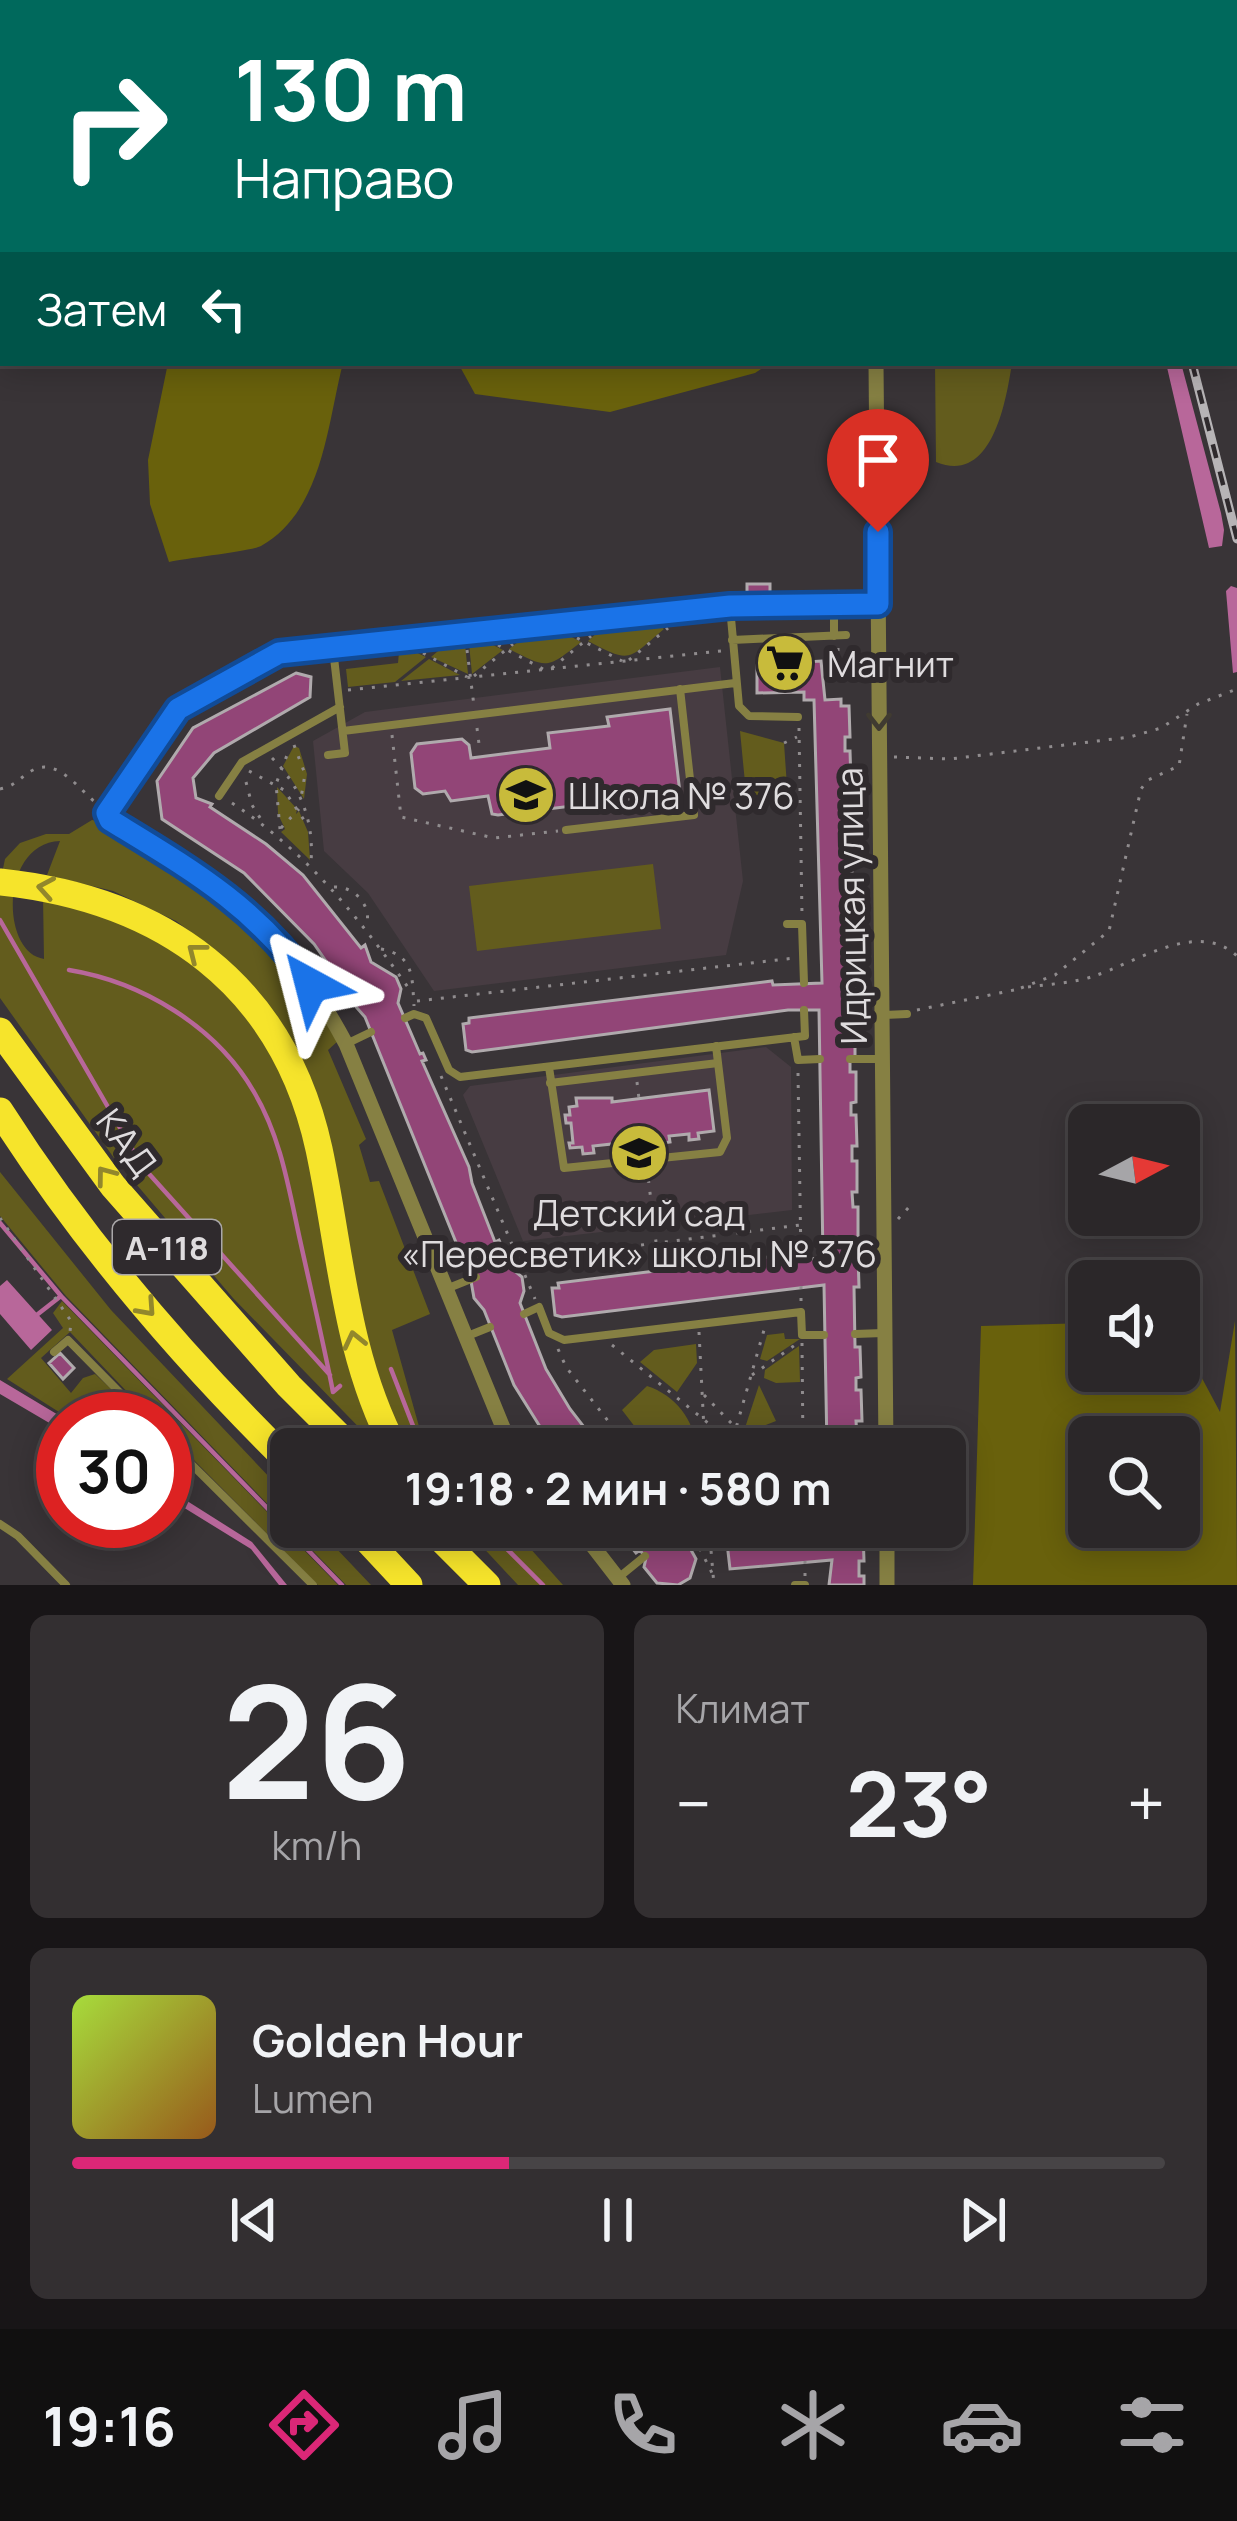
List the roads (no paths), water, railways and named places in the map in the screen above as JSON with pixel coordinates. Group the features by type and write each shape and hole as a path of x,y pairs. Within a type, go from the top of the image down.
{"highway":[{"path":"0,882 92,898 129,911 191,945 250,1002 273,1034 302,1094 318,1147 354,1346 384,1428"},
{"name":"КАД","path":"0,1031 113,1186 331,1428"},
{"name":"А-118","path":"0,1112 51,1191 131,1290 270,1441"},
{"path":"0,1151 51,1191"},
{"path":"375,1548 410,1585"},
{"path":"450,1548 487,1585"},
{"path":"472,1548 499,1585"}],"street":[{"name":"Идрицкая улица","path":"876,366 886,1428"},
{"path":"503,1428 346,1044 326,1006 279,943 232,897 109,817 178,709 279,653 730,606 878,604"},
{"path":"595,1548 621,1581"},
{"path":"886,1548 887,1585"}],"lane":[{"path":"834,604 834,636"},
{"path":"730,606 739,706 749,716 798,717"},
{"path":"732,640 846,635"},
{"path":"328,755 345,753 333,647"},
{"path":"343,731 735,683"},
{"path":"566,830 694,815 680,689"},
{"path":"219,796 242,762 340,707"},
{"path":"788,924 802,924 804,983"},
{"path":"326,1006 351,988"},
{"path":"405,1018 414,1014 426,1018 456,1076 805,1036 804,1010"},
{"path":"883,1015 907,1014"},
{"path":"346,1044 371,1032"},
{"path":"794,1037 798,1060 820,1059"},
{"path":"549,1067 564,1168 720,1152 726,1147 716,1046"},
{"path":"850,1059 883,1058"},
{"path":"550,1083 718,1063"},
{"path":"445,1290 476,1277"},
{"path":"524,1313 539,1307 553,1338 564,1340 801,1312 802,1338 824,1335"},
{"path":"464,1337 490,1327"},
{"path":"855,1334 885,1333"},
{"path":"55,1352 68,1340 119,1392"},
{"path":"192,1465 313,1585"},
{"path":"0,1524 66,1585"},
{"path":"621,1581 645,1556"},
{"path":"795,1585 805,1584"}],"waterway":[{"path":"0,920 142,1166 330,1375"},
{"path":"69,970 123,985 175,1011 219,1047 254,1092 283,1164 333,1392 340,1386"},
{"path":"0,1223 61,1296 342,1585"},
{"path":"38,1314 61,1296"},
{"path":"391,1369 414,1428"},
{"path":"506,1548 543,1585"}],"railway":[{"path":"1193,366 1237,539"}],"place":[{"name":"Магнит","path":"785,663"},
{"name":"Школа № 376","path":"526,795"},
{"name":"Детский сад «Пересветик» школы № 376","path":"639,1153"}]}
